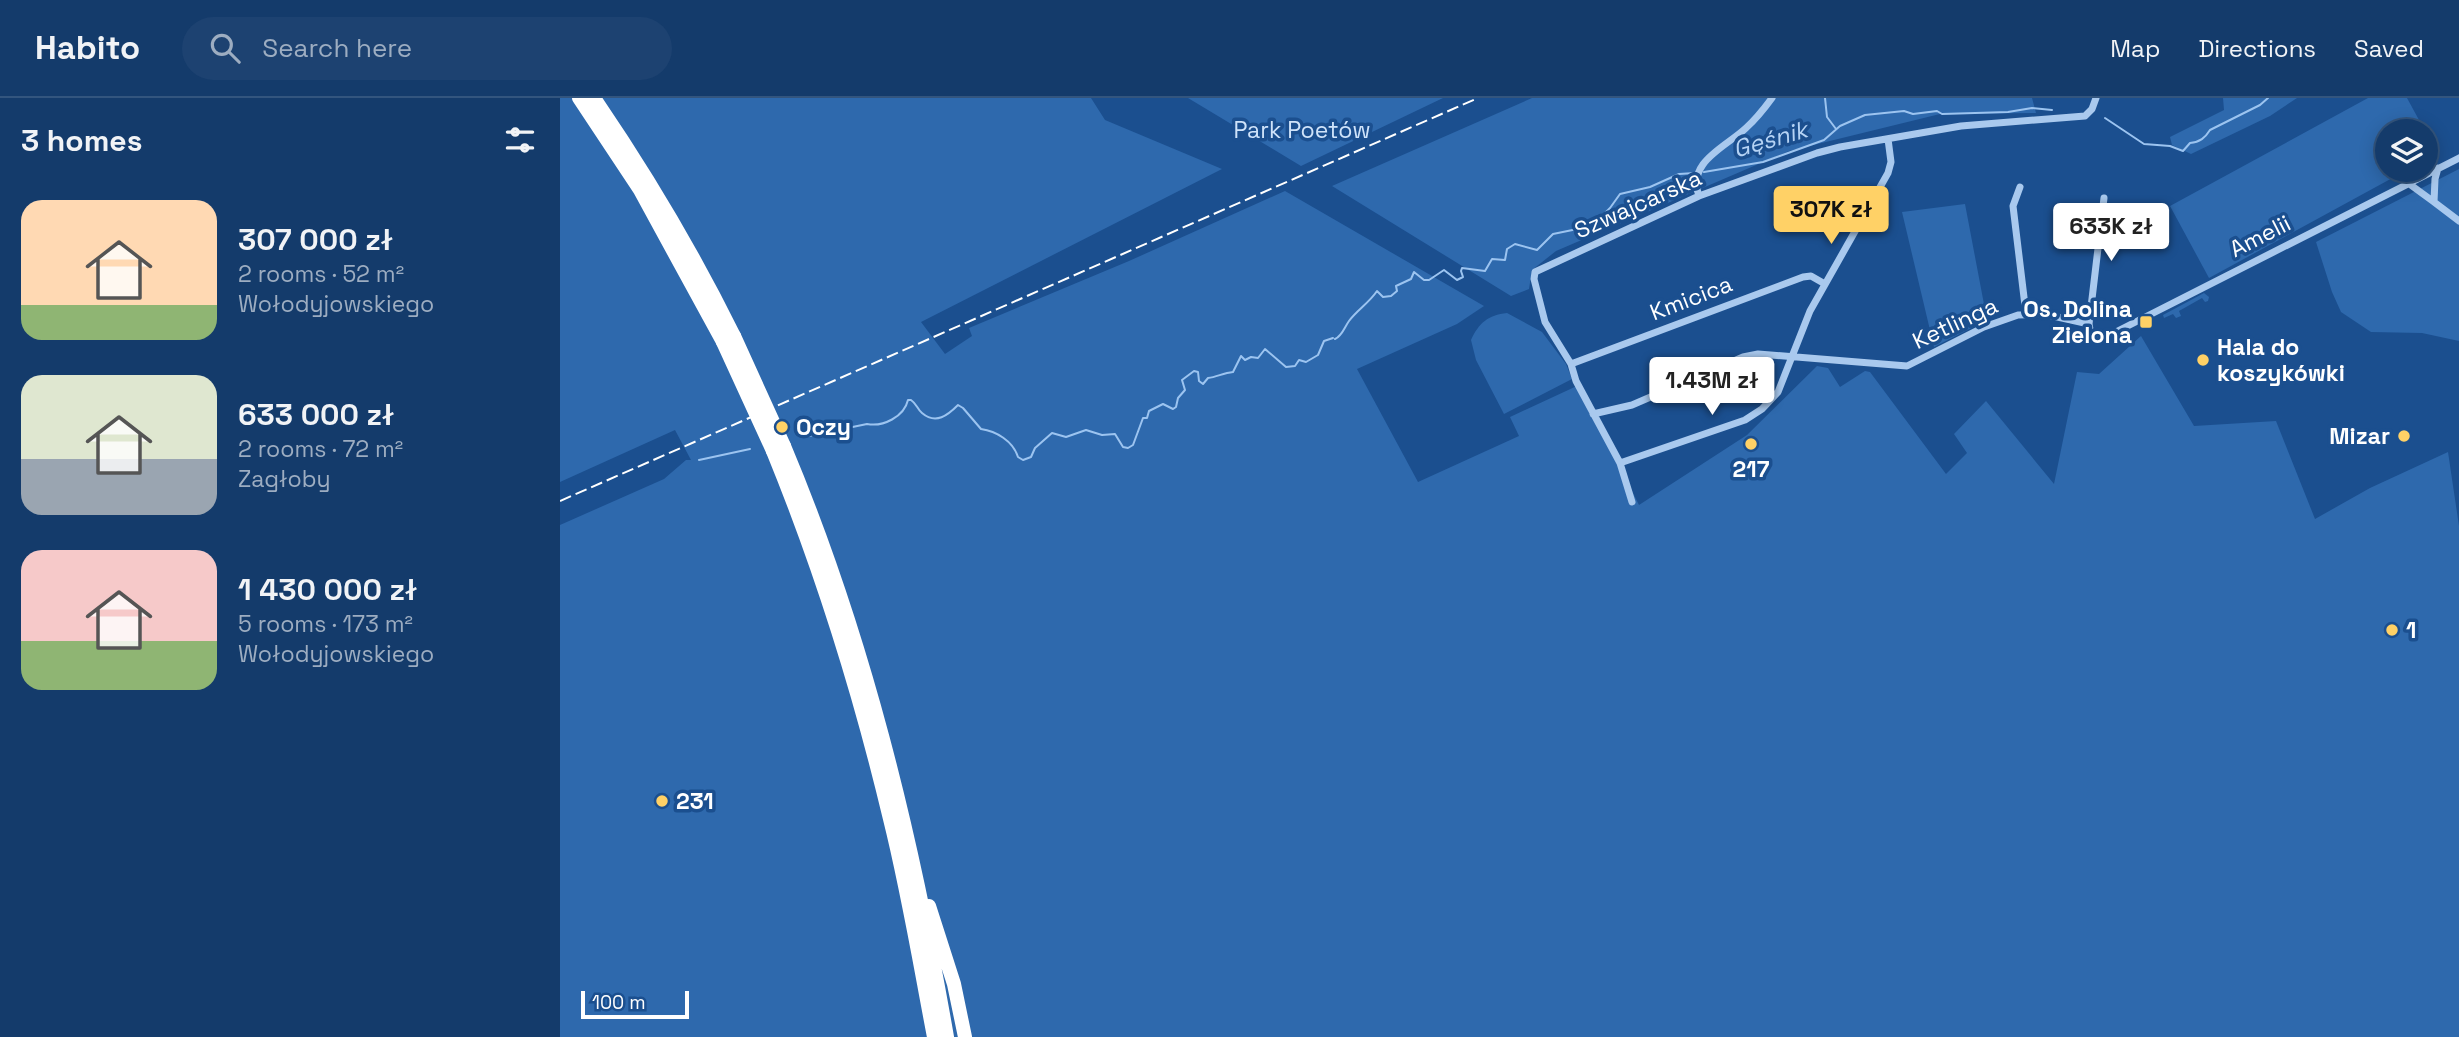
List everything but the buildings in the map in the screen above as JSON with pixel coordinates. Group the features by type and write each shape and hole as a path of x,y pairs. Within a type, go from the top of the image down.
{"highway":[{"path":"579,98 640,190 728,339"},
{"path":"594,98 651,184 701,271 728,339 778,448 808,503 850,623 887,752 914,866 947,1037"},
{"path":"778,448 863,711 891,822 934,1037"},
{"path":"914,866 954,984 965,1037"}],"street":[{"path":"1699,196 1695,178 1703,162 1746,128 1772,98"},
{"name":"Szwajcarska","path":"1632,502 1620,463 1592,415 1571,364 1545,322 1534,279 1535,272 1699,196 1817,153 1840,146 1961,126 2077,118 2087,115 2096,98"},
{"path":"1620,463 1745,421 1762,409 1778,392 1810,311 1888,173 1891,162 1888,139"},
{"name":"Amelii","path":"2438,168 2459,158"},
{"path":"2434,202 2435,182"},
{"path":"2408,183 2459,221"},
{"name":"Amelii","path":"2090,324 2091,335 2095,340 2109,337 2408,183"},
{"path":"2020,187 2013,206 2026,314"},
{"path":"2090,324 2104,198"},
{"name":"Kmicica","path":"1571,364 1803,277 1811,276 1825,284"},
{"name":"Ketlinga","path":"1592,415 1632,405 1743,357 1758,354 1907,366 1989,325 2026,314 2045,314 2090,324"}],"green space":[{"path":"560,98 1091,98 1105,120 1222,169 921,322 945,354 972,336 969,328 1129,261 1285,191 1484,306 1457,324 1357,369 1418,482 1519,436 1510,417 1579,385 1639,505 1747,435 1817,366 1828,368 1840,387 1865,371 1870,372 1946,474 1967,453 1954,434 1986,401 2054,484 2077,372 2099,374 2141,336 2194,426 2276,421 2315,519 2370,488 2448,452 2459,526 2459,1037 560,1037 560,525 664,479 686,460 691,460 675,430 560,482"},
{"name":"Park Poetów","path":"1188,98 1443,98 1301,166"},
{"path":"1532,98 2032,98 2036,113 1940,114 1789,151 1556,251 1532,270 1529,289 1511,296 1332,186"},
{"path":"2223,98 2297,98 2270,116 2191,154 2172,145 2170,137 2224,110"},
{"path":"2368,98 2407,98 2418,119 2375,119 2375,182 2385,182 2209,278 2170,206"},
{"path":"2459,169 2459,341 2422,333 2371,332 2341,312 2316,242"},
{"path":"1965,204 1987,320 1934,347 1902,212"},
{"path":"2204,293 2209,297 2208,301 2205,302 2202,298 2179,311 2181,316 2176,318 2173,314 2164,318 2163,315"},
{"path":"1507,313 1542,332 1566,364 1572,379 1504,414 1476,360 1471,340 1485,321"}],"waterway":[{"path":"1825,98 1827,117 1836,129"},
{"name":"Gęśnik","path":"2105,118 2144,144 2170,146 2183,151 2190,143 2202,139 2210,130 2260,105 2268,98"},
{"name":"Gęśnik","path":"1704,172 1763,162 1824,140 1840,126 1865,115 1904,111 1913,114 1937,111 1942,114 2008,112 2032,108 2052,110"},
{"name":"Gęśnik","path":"1335,339 1377,291 1383,297 1391,296 1397,291 1396,286 1411,279 1414,272 1424,280 1429,280 1444,270 1457,280 1463,277 1462,268 1485,271 1492,259 1505,260 1507,249 1515,244 1537,250 1553,234 1592,226 1620,194 1650,187 1679,174 1695,173"},
{"name":"Gęśnik","path":"809,436 892,420 902,411 908,400 911,400 922,413 932,418 946,415 958,405 981,429 1008,442 1023,460 1031,457 1035,448 1052,433 1066,437 1086,430 1102,435 1115,434 1123,447 1128,448 1133,445 1143,418 1147,418 1149,411 1163,404 1173,409 1176,407 1178,398 1185,390 1182,380 1194,371 1198,372 1199,381 1203,384 1208,378 1233,372 1241,356 1245,360 1258,358 1265,349 1286,367 1295,366 1299,360 1306,362 1318,355 1324,341 1333,338"},
{"name":"Gęśnik","path":"699,460 750,449"}],"railway":[{"path":"560,501 1478,98"}],"place":[{"name":"Os. Dolina Zielona","path":"2146,322"},
{"name":"Hala do koszykówki","path":"2203,360"},
{"name":"Oczy","path":"782,427"},
{"name":"Mizar","path":"2404,436"},
{"name":"217","path":"1751,444"},
{"name":"1","path":"2392,630"},
{"name":"231","path":"662,801"}]}
